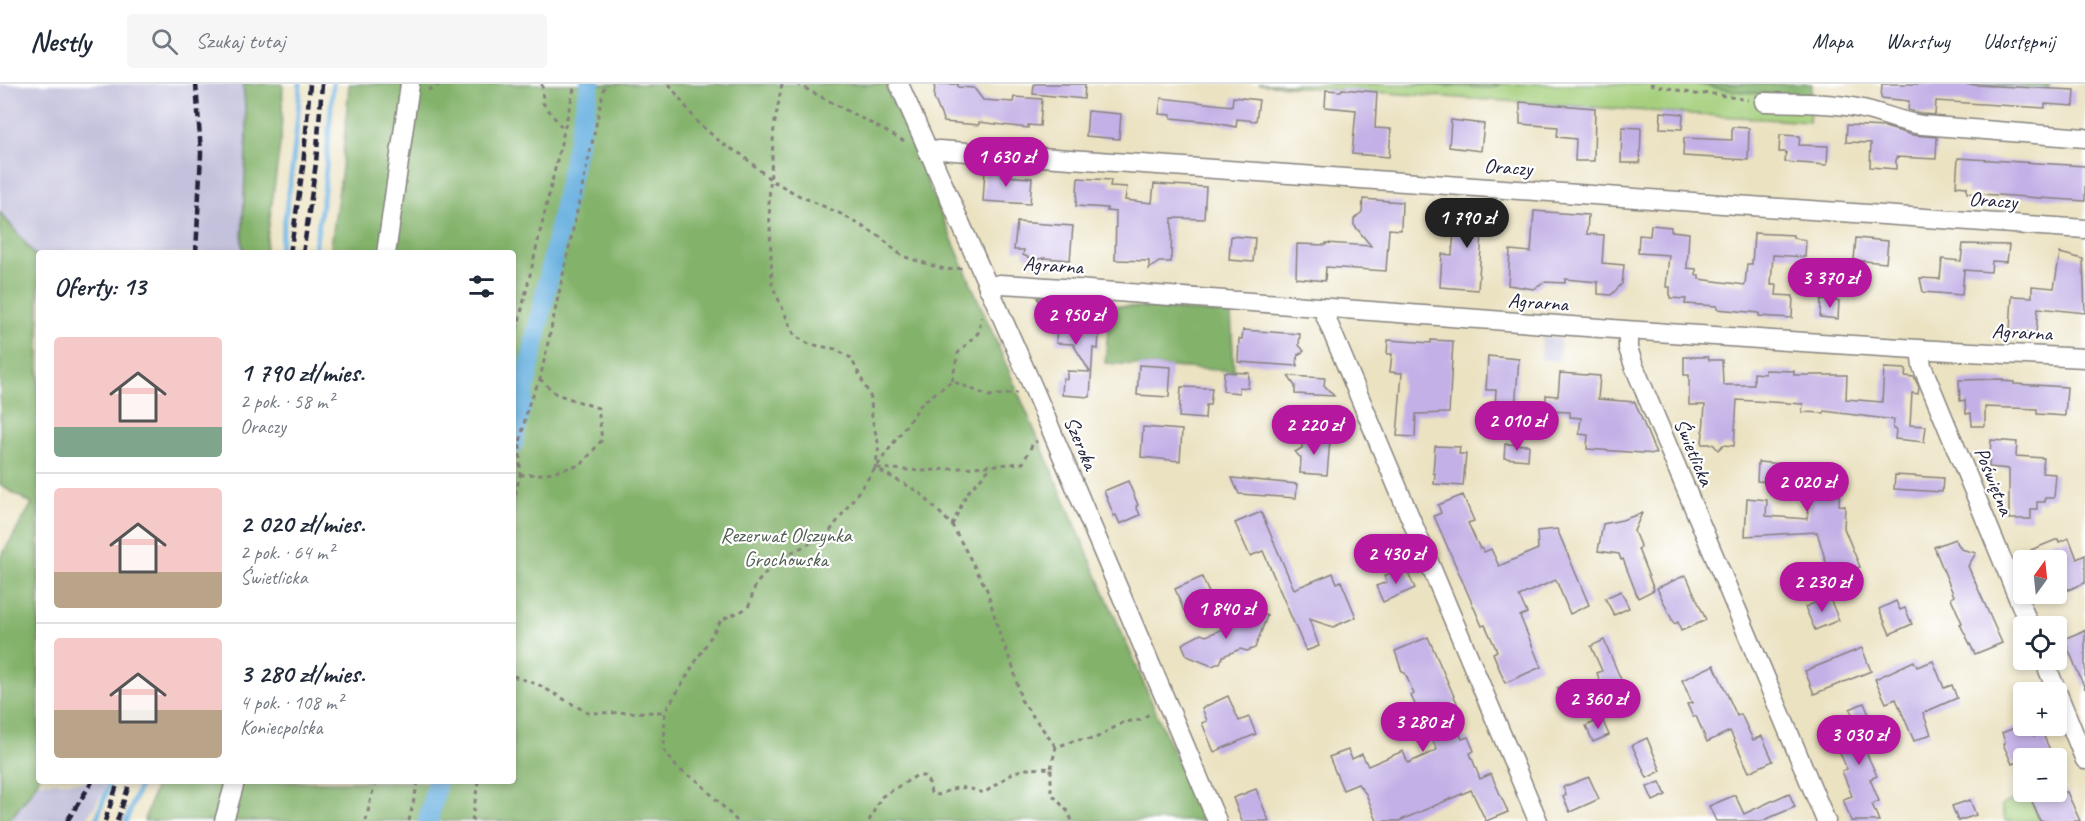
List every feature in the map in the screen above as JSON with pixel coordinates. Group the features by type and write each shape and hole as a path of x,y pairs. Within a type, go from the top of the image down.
{"street":[{"path":"387,250 410,84"},
{"name":"Szeroka","path":"899,84 1035,392 1218,821"},
{"path":"1764,102 1858,108 1922,125 2085,138"},
{"name":"Oraczy","path":"928,153 948,150 2085,229"},
{"name":"Agrarna","path":"988,288 999,284 1628,331 2085,358"},
{"path":"1322,308 1538,821"},
{"name":"Świetlicka","path":"1628,331 1628,348 1634,366 1826,821"},
{"name":"Poświętna","path":"1920,350 1922,366 2025,616"},
{"path":"2048,670 2085,760"},
{"path":"224,821 234,784"}],"path":[{"path":"542,84 543,104 564,130"},
{"path":"516,334 575,84"},
{"path":"516,491 520,475 520,443 528,406 540,379 605,84"},
{"path":"669,84 698,123 723,144 742,154 771,180 800,196 842,214 879,236 902,256 947,270 965,268"},
{"path":"783,84 774,127 769,200 772,285 795,336 809,344 835,349 850,358 871,398 872,419 879,446 875,468"},
{"path":"797,84 928,153"},
{"path":"1650,84 1700,95 1708,93 1764,102"},
{"path":"737,821 698,781 678,769 664,750 665,712 721,620 748,608 756,584 777,560 828,534 923,402 952,381 958,353 978,333 988,288"},
{"path":"520,475 543,474 581,465 602,440 598,408 556,394 540,379"},
{"path":"952,381 989,396 1035,392"},
{"path":"875,468 923,471 1023,464 1032,445 1050,428"},
{"path":"952,525 967,493 992,466"},
{"path":"875,468 919,492 952,525 987,590 1022,700 1056,747 1051,768 1052,793 1069,813 1072,821"},
{"path":"516,677 539,685 588,713 665,712"},
{"path":"1056,747 1076,740 1094,739 1124,722 1140,720 1166,703"},
{"path":"868,821 881,797 916,776 924,776 929,783 931,793 939,795 954,787 984,793 1014,772 1051,768"},
{"path":"366,821 370,797 375,784"},
{"path":"409,821 418,784"},
{"path":"472,821 478,784"}],"shaded area":[{"path":"0,84 243,84 247,128 243,234 254,250 36,250 36,784 108,784 86,821 0,821 0,558 32,504 0,485"},
{"path":"1542,336 1561,338 1559,361 1541,359"}],"green space":[{"path":"243,84 283,84 281,138 265,250 244,250 242,244 247,128"},
{"name":"Rezerwat Olszynka Grochowska","path":"349,84 885,84 1203,821 144,821 156,784 516,784 516,250 330,250 342,167"},
{"path":"1258,84 1409,84 1490,88 1502,84 1698,84 1754,93 1811,96 1809,122"},
{"path":"1409,84 1502,84 1490,88"},
{"path":"1698,84 1812,84 1811,96 1754,93"},
{"path":"1968,84 2049,84 2048,89"},
{"path":"0,212 36,256 36,783 9,821 0,821 0,558 32,504 0,485"},
{"path":"1110,305 1231,314 1234,371 1105,363"},
{"path":"2013,800 2013,802 2032,802 2040,821 2006,821 2001,805"}],"building":[{"path":"935,84 958,84 958,87 974,88 983,100 1013,102 1014,97 1042,99 1040,126 1028,125 1028,128 979,122 979,125 944,122 934,98"},
{"path":"1034,84 1085,84 1084,99 1033,94"},
{"path":"1882,84 1959,84 2075,90 2074,106 2045,104 2045,108 1936,101 1935,115 1923,114 1908,110 1909,101 1881,98"},
{"path":"1342,89 1377,92 1375,128 1391,129 1389,157 1352,154 1356,110 1325,107 1326,90 1341,91"},
{"path":"1233,97 1259,100 1256,121 1237,119 1236,127 1171,118 1171,115 1159,114 1161,98 1232,106"},
{"path":"1520,102 1595,108 1594,161 1575,161 1576,139 1557,137 1558,127 1520,124"},
{"path":"1088,111 1121,114 1119,139 1086,136"},
{"path":"1661,112 1683,114 1682,129 1660,128"},
{"path":"1451,120 1484,124 1481,151 1449,147"},
{"path":"1847,125 1885,127 1912,135 1937,137 1936,159 1896,157 1896,169 1870,167 1871,143 1846,142"},
{"path":"1622,127 1641,128 1640,163 1621,163"},
{"path":"1732,127 1749,128 1748,160 1683,156 1684,138 1732,140"},
{"path":"1780,135 1800,136 1799,145 1828,146 1827,165 1785,162 1786,152 1779,152"},
{"path":"1958,158 2085,166 2085,201 1967,193 1967,187 1956,186"},
{"path":"985,170 1003,171 1002,176 1032,178 1030,204 983,201"},
{"path":"1078,178 1111,180 1110,186 1127,187 1125,200 1152,203 1154,184 1206,187 1204,219 1172,218 1171,262 1159,262 1149,269 1149,261 1115,260 1116,212 1107,211 1107,208 1076,206"},
{"path":"1363,199 1402,202 1401,230 1389,229 1386,271 1326,267 1325,281 1296,278 1297,244 1371,246 1354,225 1354,219 1362,212"},
{"path":"1456,209 1496,212 1494,235 1482,234 1478,290 1440,287 1442,254 1452,255"},
{"path":"1534,211 1588,215 1587,234 1604,235 1602,263 1624,265 1622,284 1611,295 1598,294 1598,282 1565,279 1565,283 1544,282 1534,289 1508,285 1510,250 1531,252"},
{"path":"1017,222 1073,226 1070,260 1044,258 1034,260 1023,255 1024,250 1014,250"},
{"path":"1651,225 1671,227 1671,231 1689,233 1687,268 1696,269 1699,279 1745,285 1747,264 1752,264 1754,233 1793,235 1793,238 1806,240 1805,257 1773,255 1771,285 1777,285 1776,295 1793,296 1792,318 1759,316 1759,313 1717,309 1717,306 1685,304 1686,299 1670,298 1670,287 1666,287 1669,255 1638,253 1639,235 1650,236"},
{"path":"1231,236 1255,238 1253,262 1229,260"},
{"path":"1856,238 1888,241 1886,263 1854,260"},
{"path":"1963,244 2009,245 2007,262 1992,261 1991,272 1964,270 1962,295 1923,292 1920,278 1940,279 1942,259 1961,261"},
{"path":"2060,253 2083,259 2085,313 2038,308 2036,333 2010,331 2012,296 2032,297 2032,286 2054,288"},
{"path":"1037,298 1051,299 1068,318 1100,320 1098,349 1093,348 1090,397 1062,395 1063,378 1067,379 1067,371 1090,372 1073,344 1056,343 1057,325"},
{"path":"1821,300 1839,301 1838,319 1820,317"},
{"path":"1243,330 1300,334 1299,345 1304,351 1298,355 1297,366 1238,362 1239,339 1242,339"},
{"path":"1388,340 1431,343 1431,340 1453,341 1449,413 1416,414 1415,437 1397,436 1402,373 1390,372 1392,354 1387,354"},
{"path":"1488,356 1519,359 1515,408 1495,406 1496,390 1486,390"},
{"path":"1684,357 1708,357 1709,360 1722,360 1723,385 1754,385 1754,373 1765,374 1765,370 1794,371 1794,375 1847,375 1846,399 1882,402 1884,368 1906,369 1905,376 1914,377 1919,387 1918,394 1912,393 1910,425 1926,426 1924,442 1895,439 1894,420 1824,411 1824,413 1802,412 1803,404 1737,400 1734,446 1723,445 1718,450 1713,444 1702,444 1705,405 1689,405 1689,375 1684,375"},
{"path":"1139,365 1171,367 1169,397 1137,395"},
{"path":"1224,372 1249,373 1248,388 1239,387 1239,393 1223,391"},
{"path":"1560,373 1600,376 1598,399 1635,402 1656,454 1587,449 1588,435 1579,434 1581,418 1570,417 1570,412 1546,411 1546,395 1558,396"},
{"path":"1288,376 1325,378 1324,385 1334,396 1295,394 1295,386"},
{"path":"2003,379 2003,381 2014,382 2014,384 2067,387 2065,416 2037,414 2037,409 1985,407 1985,426 1972,426 1971,413 1966,414 1965,400 1960,401 1959,380"},
{"path":"1181,387 1212,388 1210,405 1206,405 1205,419 1179,417"},
{"path":"1143,427 1182,430 1180,461 1141,457"},
{"path":"1302,437 1330,440 1327,475 1300,473 1301,458 1295,452 1302,448"},
{"path":"1991,440 2017,442 2016,456 2044,458 2042,473 2056,474 2054,498 2045,498 2045,502 2037,502 2037,509 2031,509 2031,519 2009,519 2009,469 1989,467"},
{"path":"1505,444 1529,445 1528,460 1504,458"},
{"path":"1435,446 1460,447 1459,454 1466,454 1463,486 1434,484"},
{"path":"1758,462 1832,468 1832,481 1840,482 1839,505 1845,506 1844,528 1860,567 1831,579 1817,532 1745,536 1747,498 1767,500 1766,516 1807,519 1811,488 1799,487 1799,484 1757,481"},
{"path":"1895,475 1943,478 1942,492 1894,489"},
{"path":"1232,478 1297,484 1296,498 1239,494"},
{"path":"1128,481 1140,515 1120,524 1116,515 1114,516 1104,491"},
{"path":"1463,495 1474,521 1468,523 1480,549 1482,548 1484,552 1491,549 1499,566 1538,549 1537,531 1557,529 1589,605 1570,614 1556,580 1519,596 1527,613 1520,616 1541,667 1505,683 1493,653 1497,651 1485,625 1482,626 1434,516 1441,513 1438,505"},
{"path":"1261,512 1294,589 1333,573 1337,583 1341,581 1356,617 1333,627 1309,619 1319,646 1306,651 1263,551 1250,556 1235,523"},
{"path":"1642,513 1634,531 1641,548 1638,549 1654,590 1638,598 1619,554 1598,551 1603,524"},
{"path":"2069,538 2077,559 2085,555 2085,583 2068,590 2067,550 2031,550 2058,539 2059,542"},
{"path":"1955,539 1961,549 1976,553 1968,566 2002,643 1975,654 1960,624 1962,623 1951,598 1954,596 1934,547"},
{"path":"1405,567 1415,588 1383,602 1376,586 1387,582 1384,576"},
{"path":"1686,575 1706,620 1681,631 1678,622 1674,624 1657,588"},
{"path":"1202,577 1212,600 1184,611 1175,589"},
{"path":"1621,591 1629,608 1614,615 1605,598"},
{"path":"1829,597 1839,620 1815,630 1805,607"},
{"path":"1896,601 1900,610 1905,608 1912,624 1890,634 1879,609"},
{"path":"1258,612 1267,616 1255,648 1247,651 1240,649 1223,656 1220,663 1212,666 1187,656 1182,644 1201,634 1206,636 1238,623 1240,618"},
{"path":"2085,630 2085,689 2067,646 2067,638"},
{"path":"1428,637 1457,703 1448,706 1462,739 1468,737 1474,751 1470,753 1480,779 1491,774 1508,812 1486,821 1471,790 1399,821 1377,821 1366,794 1358,784 1343,790 1329,757 1348,750 1352,759 1362,754 1368,766 1403,751 1408,763 1437,750 1411,696 1414,694 1405,673 1402,672 1395,651"},
{"path":"1604,640 1629,698 1619,702 1607,701 1597,673 1602,671 1591,646"},
{"path":"1862,648 1871,671 1814,694 1805,671"},
{"path":"1914,661 1917,667 1933,661 1944,688 1952,685 1957,698 1923,713 1931,734 1914,741 1896,699 1886,703 1875,679"},
{"path":"1714,665 1737,716 1741,714 1753,740 1762,736 1773,761 1749,772 1730,731 1707,742 1696,716 1693,717 1687,704 1692,703 1682,680"},
{"path":"1573,680 1580,695 1564,702 1557,688"},
{"path":"1228,696 1239,721 1249,717 1256,734 1214,752 1202,723 1207,721 1202,708"},
{"path":"1864,703 1881,743 1865,750 1877,776 1870,779 1879,801 1872,804 1879,821 1851,821 1843,799 1852,796 1842,771 1847,769 1833,737 1857,726 1850,709"},
{"path":"1602,719 1609,735 1593,742 1586,726"},
{"path":"2013,728 2013,736 2044,736 2049,748 2013,748 2012,764 2003,744 2005,742 2002,733"},
{"path":"1647,738 1661,771 1647,778 1632,745"},
{"path":"1589,777 1599,799 1570,812 1563,797 1566,795 1563,787"},
{"path":"1660,782 1666,795 1653,801 1647,787"},
{"path":"1256,789 1269,821 1242,821 1233,798"},
{"path":"2067,792 2080,821 2040,821 2032,802 2067,802"},
{"path":"1789,793 1795,807 1762,821 1716,821 1709,806 1735,795 1744,814"},
{"path":"1970,800 1976,815 1958,821 1952,806"}],"waterway":[{"path":"280,250 292,169 300,84"},
{"path":"315,250 324,191 333,84"},
{"path":"516,430 590,84"},
{"path":"96,821 109,784"},
{"path":"126,821 140,784"},
{"path":"428,821 437,784"}],"railway":[{"path":"196,84 201,153 196,250"},
{"path":"291,250 303,167 310,84"},
{"path":"304,250 316,163 322,84"},
{"path":"67,821 91,784"},
{"path":"105,821 117,784"},
{"path":"117,821 129,784"}]}
